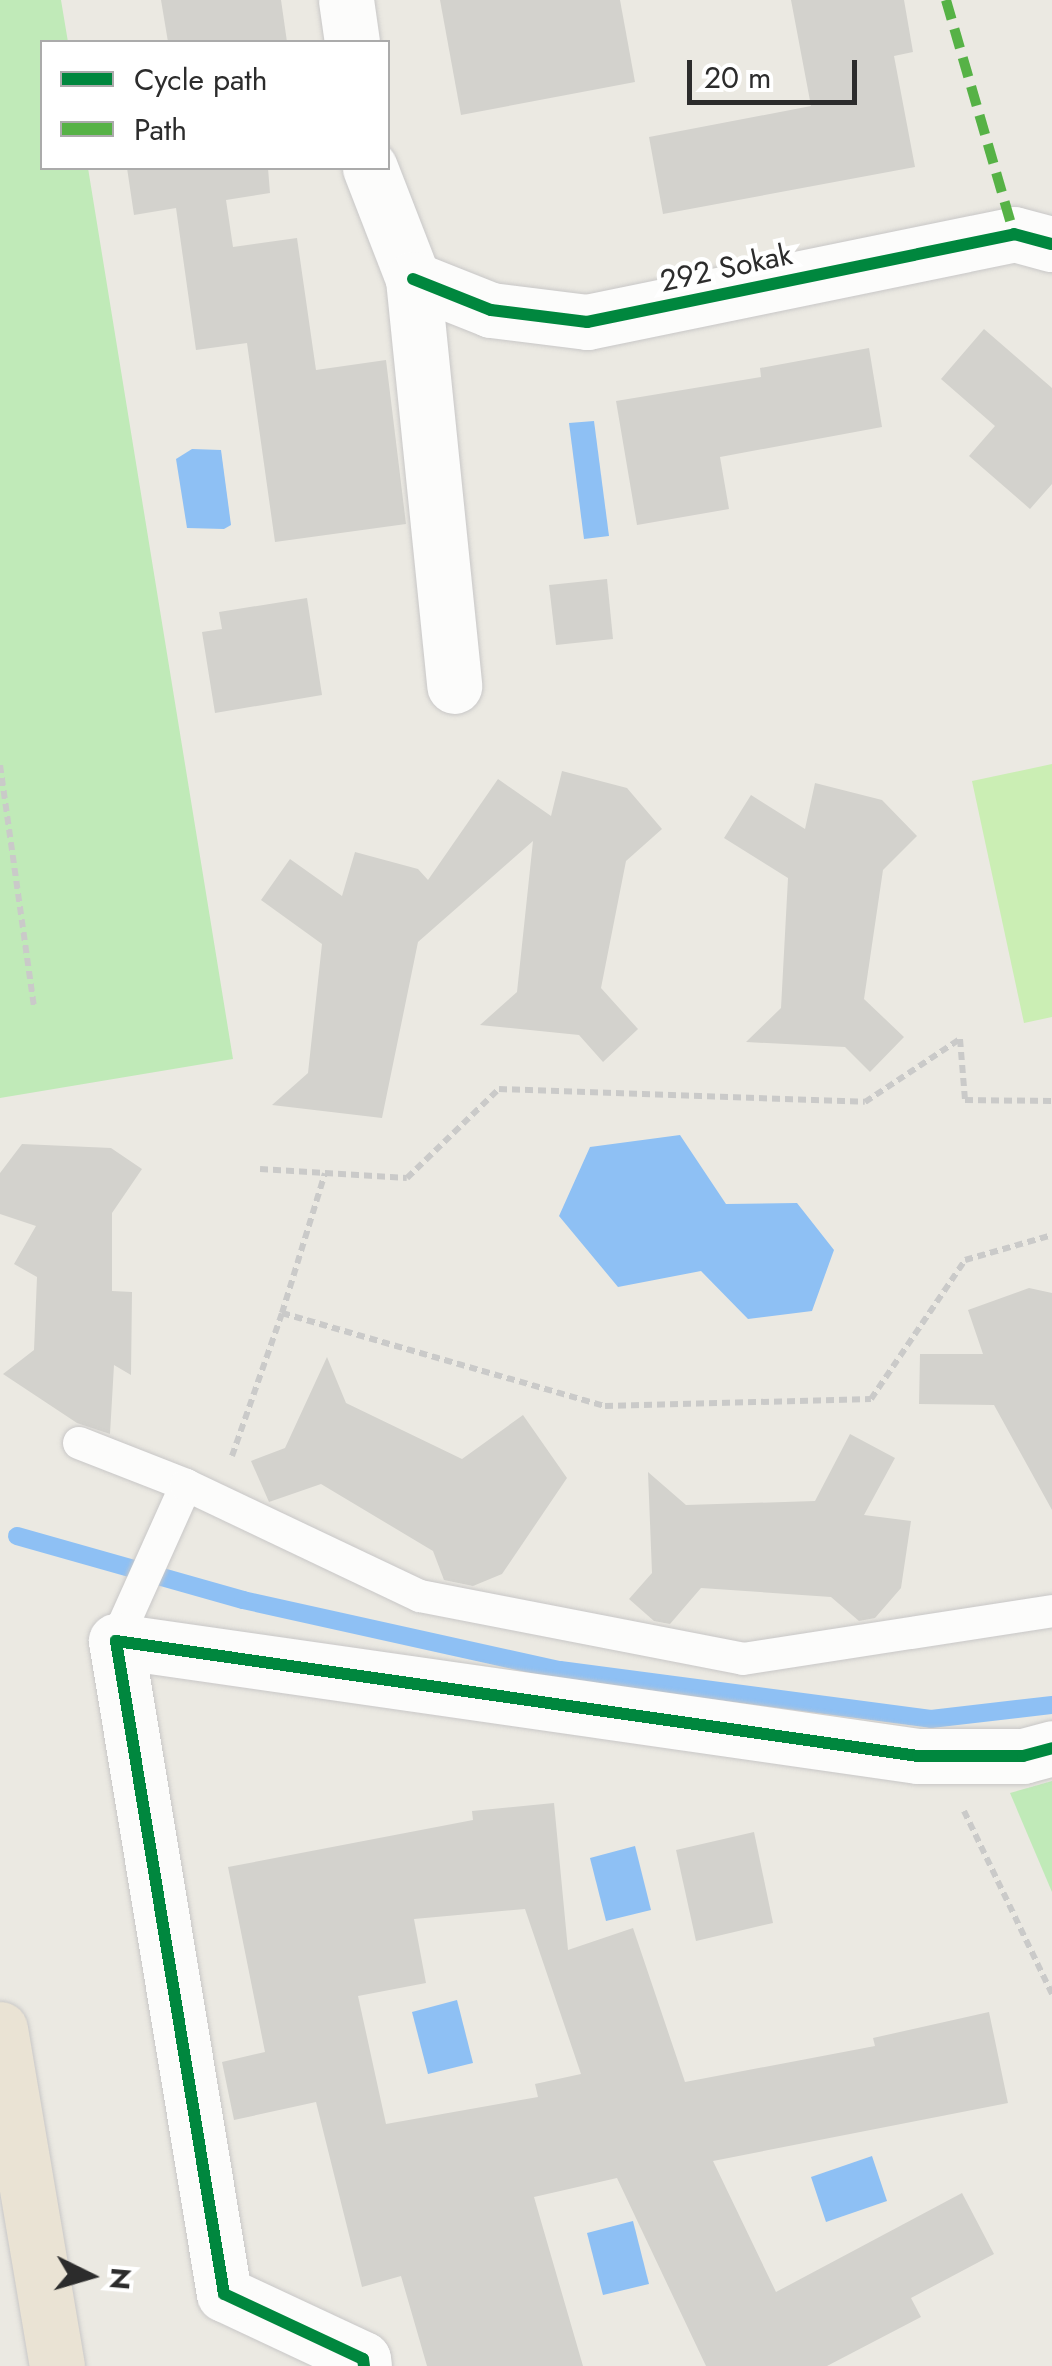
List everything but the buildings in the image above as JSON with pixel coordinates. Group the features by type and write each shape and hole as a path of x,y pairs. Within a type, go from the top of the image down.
{"highway":[{"path":"0,2028 57,2366"}],"street":[{"path":"346,0 352,40"},
{"path":"371,170 413,279 454,686"},
{"name":"292 Sokak","path":"413,279 491,310 587,322 1014,234 1052,244"},
{"path":"364,2366 363,2360 224,2294 124,1625 937,1756 1023,1756 1052,1748"}],"lane":[{"path":"79,1443 186,1485 420,1596 743,1658 1052,1611"},
{"path":"124,1625 186,1485"}],"path":[{"path":"0,765 34,1006"},
{"path":"260,1169 407,1178 499,1089 865,1102 960,1039 966,1100 1052,1101"},
{"path":"216,1500 282,1313 324,1173"},
{"path":"282,1313 605,1406 871,1398 965,1260 1052,1236"},
{"path":"937,1756 1051,1988"}],"green space":[{"path":"0,0 61,0 68,40 40,40 40,170 88,170 233,1059 0,1098"},
{"path":"1052,764 1052,1017 1024,1023 972,781"},
{"path":"1052,1781 1052,1892 1010,1793"}],"water":[{"path":"594,421 609,536 584,539 569,423"},
{"path":"192,449 221,450 231,525 224,529 187,528 176,459"},
{"path":"680,1135 726,1204 797,1203 834,1250 812,1311 748,1319 701,1271 618,1287 559,1216 590,1147"},
{"path":"635,1846 651,1910 606,1921 590,1858"},
{"path":"457,2000 473,2063 428,2074 412,2012"},
{"path":"872,2156 887,2201 826,2222 811,2177"},
{"path":"633,2221 649,2284 603,2295 587,2233"}],"waterway":[{"path":"17,1536 243,1600 560,1670 931,1719 1052,1705"}],"marked path":[{"path":"946,0 1014,234"}],"cycle path":[{"path":"413,279 491,310 587,322 1014,234 1052,244"},
{"path":"364,2366 363,2359 224,2294 116,1641 918,1756 1023,1756 1052,1748"}]}
